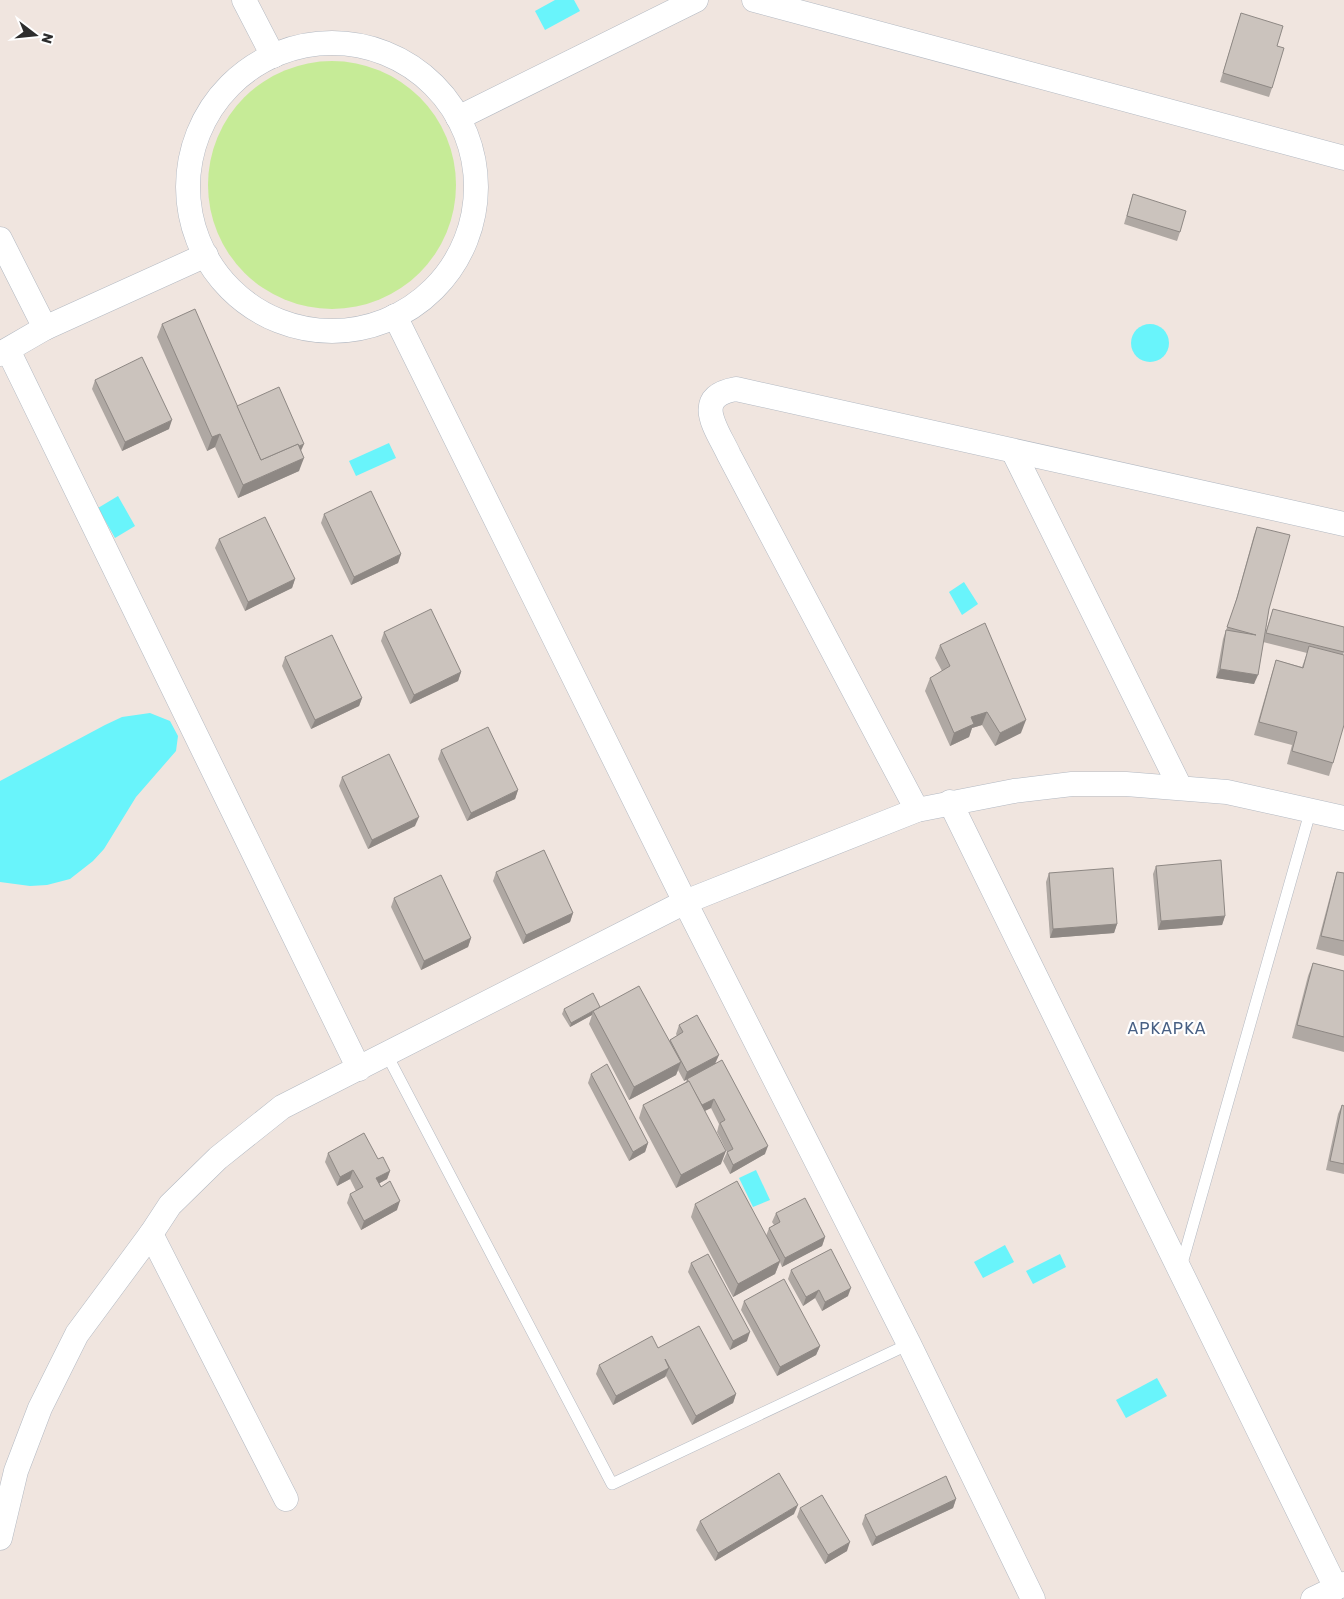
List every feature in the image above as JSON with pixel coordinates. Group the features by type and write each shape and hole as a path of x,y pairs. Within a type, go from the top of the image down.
{"street":[{"path":"244,0 273,56"},
{"path":"458,118 696,0"},
{"path":"754,0 1344,158"},
{"path":"336,42 361,45 385,52 408,63 428,78 445,96 458,118 474,165 476,190 473,215 466,239 454,262 440,282 421,300 395,316 353,330 328,331 303,328 279,321 257,310 237,295 220,277 206,256 196,233 190,208 191,158 199,134 210,112 225,91 243,74 273,56 287,50 311,44 336,42"},
{"path":"0,239 46,328"},
{"path":"206,256 46,328 4,352 359,1069"},
{"path":"395,316 685,902 909,1344 1033,1599"},
{"path":"917,810 729,455 711,416 710,405 715,396 724,391 736,389 1344,524"},
{"path":"1013,451 1180,788"},
{"path":"0,1538 16,1471 40,1408 77,1334 151,1234 170,1204 218,1158 282,1107 685,902 917,810 950,802 1014,791 1072,784 1126,784 1227,792 1344,818"},
{"path":"950,802 1340,1586 1313,1599"},
{"path":"151,1234 286,1499"}],"lane":[{"path":"1181,1269 1312,810"},
{"path":"387,1055 612,1484 909,1344"}],"green space":[{"path":"320,61 344,61 368,66 391,75 420,97 442,126 447,137 454,161 456,185 454,209 447,233 442,244 420,273 391,295 380,300 344,309 320,309 296,304 273,295 253,281 236,264 222,244 213,221 208,197 208,173 213,149 222,126 236,106 253,89 273,75 296,66"}],"water":[{"path":"555,0 574,0 580,11 545,30 535,11"},
{"path":"1150,324 1163,330 1169,343 1163,356 1150,362 1137,356 1131,343 1137,330"},
{"path":"389,443 396,458 356,476 349,461"},
{"path":"118,496 135,526 115,538 98,508"},
{"path":"964,582 978,604 962,615 949,592"},
{"path":"150,713 170,721 178,736 176,751 136,797 104,849 93,861 70,879 47,885 30,886 0,882 0,781 122,717"},
{"path":"756,1170 770,1200 753,1207 739,1178"},
{"path":"1005,1245 1014,1262 983,1278 974,1262"},
{"path":"1060,1254 1066,1267 1033,1284 1026,1271"},
{"path":"1157,1378 1167,1396 1126,1418 1116,1400"}],"building":[{"path":"1241,13 1283,26 1277,46 1284,48 1272,88 1223,73"},
{"path":"1133,194 1186,211 1180,232 1127,216"},
{"path":"195,309 261,460 298,444 304,458 243,485 220,434 212,437 162,324"},
{"path":"142,357 172,420 125,442 95,380"},
{"path":"279,387 304,444 299,446 298,444 261,460 237,406"},
{"path":"371,491 401,554 354,577 324,514"},
{"path":"265,517 295,579 248,602 219,539"},
{"path":"1257,527 1290,535 1269,609 1258,675 1220,669 1226,630 1256,635 1227,627"},
{"path":"431,609 461,672 414,695 384,632"},
{"path":"1273,609 1344,627 1344,652 1266,633"},
{"path":"985,623 1026,720 1000,733 987,712 971,717 974,724 954,733 930,678 950,666 940,645"},
{"path":"332,635 362,698 315,720 285,657"},
{"path":"1309,646 1344,655 1344,725 1333,763 1292,751 1297,732 1259,722 1276,660 1303,668"},
{"path":"488,727 518,790 471,813 441,750"},
{"path":"389,754 419,817 372,840 342,777"},
{"path":"544,850 573,913 526,935 496,872"},
{"path":"1221,860 1225,916 1161,921 1156,866"},
{"path":"1113,868 1117,924 1053,929 1049,873"},
{"path":"1337,872 1344,873 1344,941 1321,936"},
{"path":"441,875 471,938 424,961 394,898"},
{"path":"1313,963 1344,971 1344,1037 1297,1025"},
{"path":"639,986 681,1062 634,1087 593,1011"},
{"path":"593,993 600,1007 571,1023 564,1009"},
{"path":"697,1015 719,1055 687,1072 670,1040 683,1032 679,1025"},
{"path":"722,1060 768,1146 733,1165 727,1152 733,1149 720,1123 725,1120 714,1099 702,1105 687,1079"},
{"path":"607,1064 648,1143 633,1152 591,1074"},
{"path":"689,1081 726,1151 681,1175 643,1105"},
{"path":"1342,1105 1344,1106 1344,1164 1330,1161"},
{"path":"364,1133 378,1159 383,1157 390,1171 376,1178 381,1187 390,1181 400,1201 364,1221 350,1194 363,1187 353,1170 340,1177 328,1153"},
{"path":"737,1181 780,1261 738,1284 695,1204"},
{"path":"805,1198 825,1237 785,1258 769,1228 780,1222 776,1213"},
{"path":"831,1249 851,1288 825,1302 819,1290 806,1297 791,1270"},
{"path":"708,1254 750,1332 733,1341 691,1263"},
{"path":"784,1279 820,1346 780,1367 744,1301"},
{"path":"699,1326 736,1394 696,1416 665,1359 669,1368 616,1396 599,1365 652,1336 658,1348"},
{"path":"779,1473 798,1505 718,1553 700,1521"},
{"path":"946,1476 956,1499 876,1537 865,1515"},
{"path":"822,1495 850,1542 828,1555 800,1508"}],"district":[{"name":"APKAPKA","path":"1167,1028"}]}
